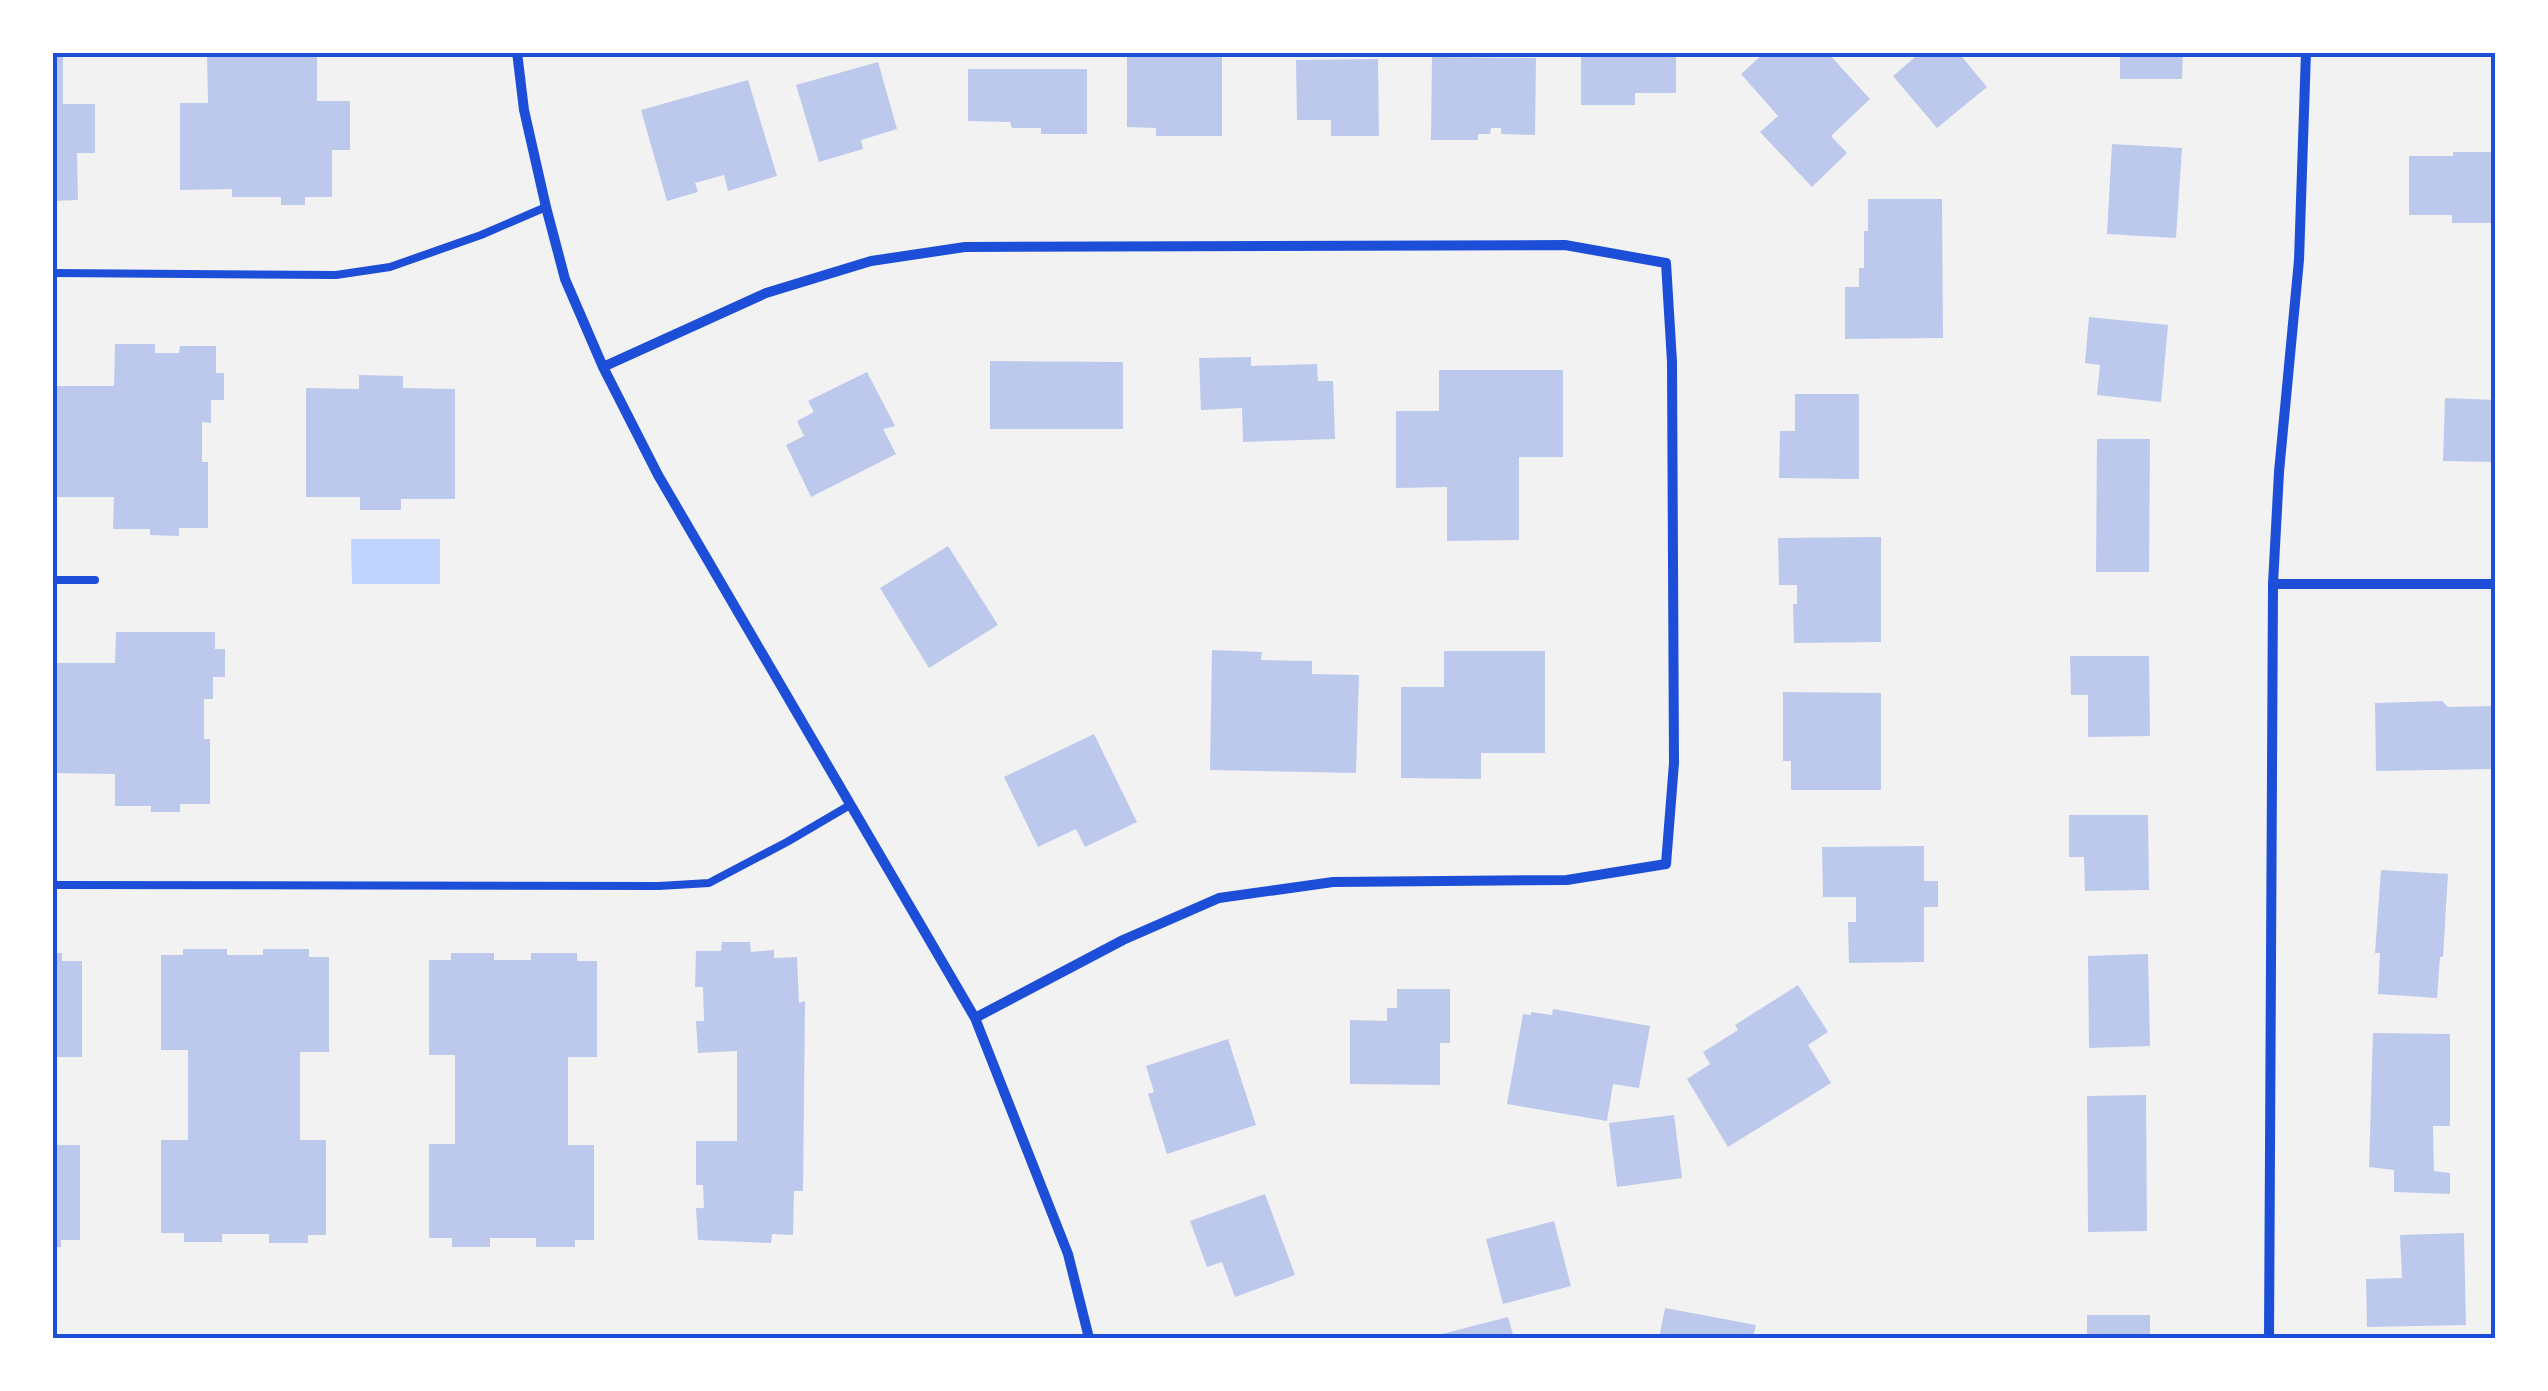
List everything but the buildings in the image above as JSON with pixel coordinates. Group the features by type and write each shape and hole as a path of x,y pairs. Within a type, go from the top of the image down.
{"street":[{"path":"516,52 524,110 565,279 603,367 658,475 974,1018 1068,1254 1089,1338"},
{"path":"2268,1338 2273,584 2299,260 2306,52"},
{"path":"603,367 766,293 871,261 965,246 1566,245 1666,262 1672,362 1674,744 1666,864 1567,880 1333,882 1218,898 1123,940 974,1018"},
{"path":"2273,584 2496,584"}],"lane":[{"path":"52,273 336,275 390,267 546,207"},
{"path":"52,580 95,580"},
{"path":"52,886 708,883 850,805"}],"water":[{"path":"351,539 440,539 440,584 352,584"}]}
